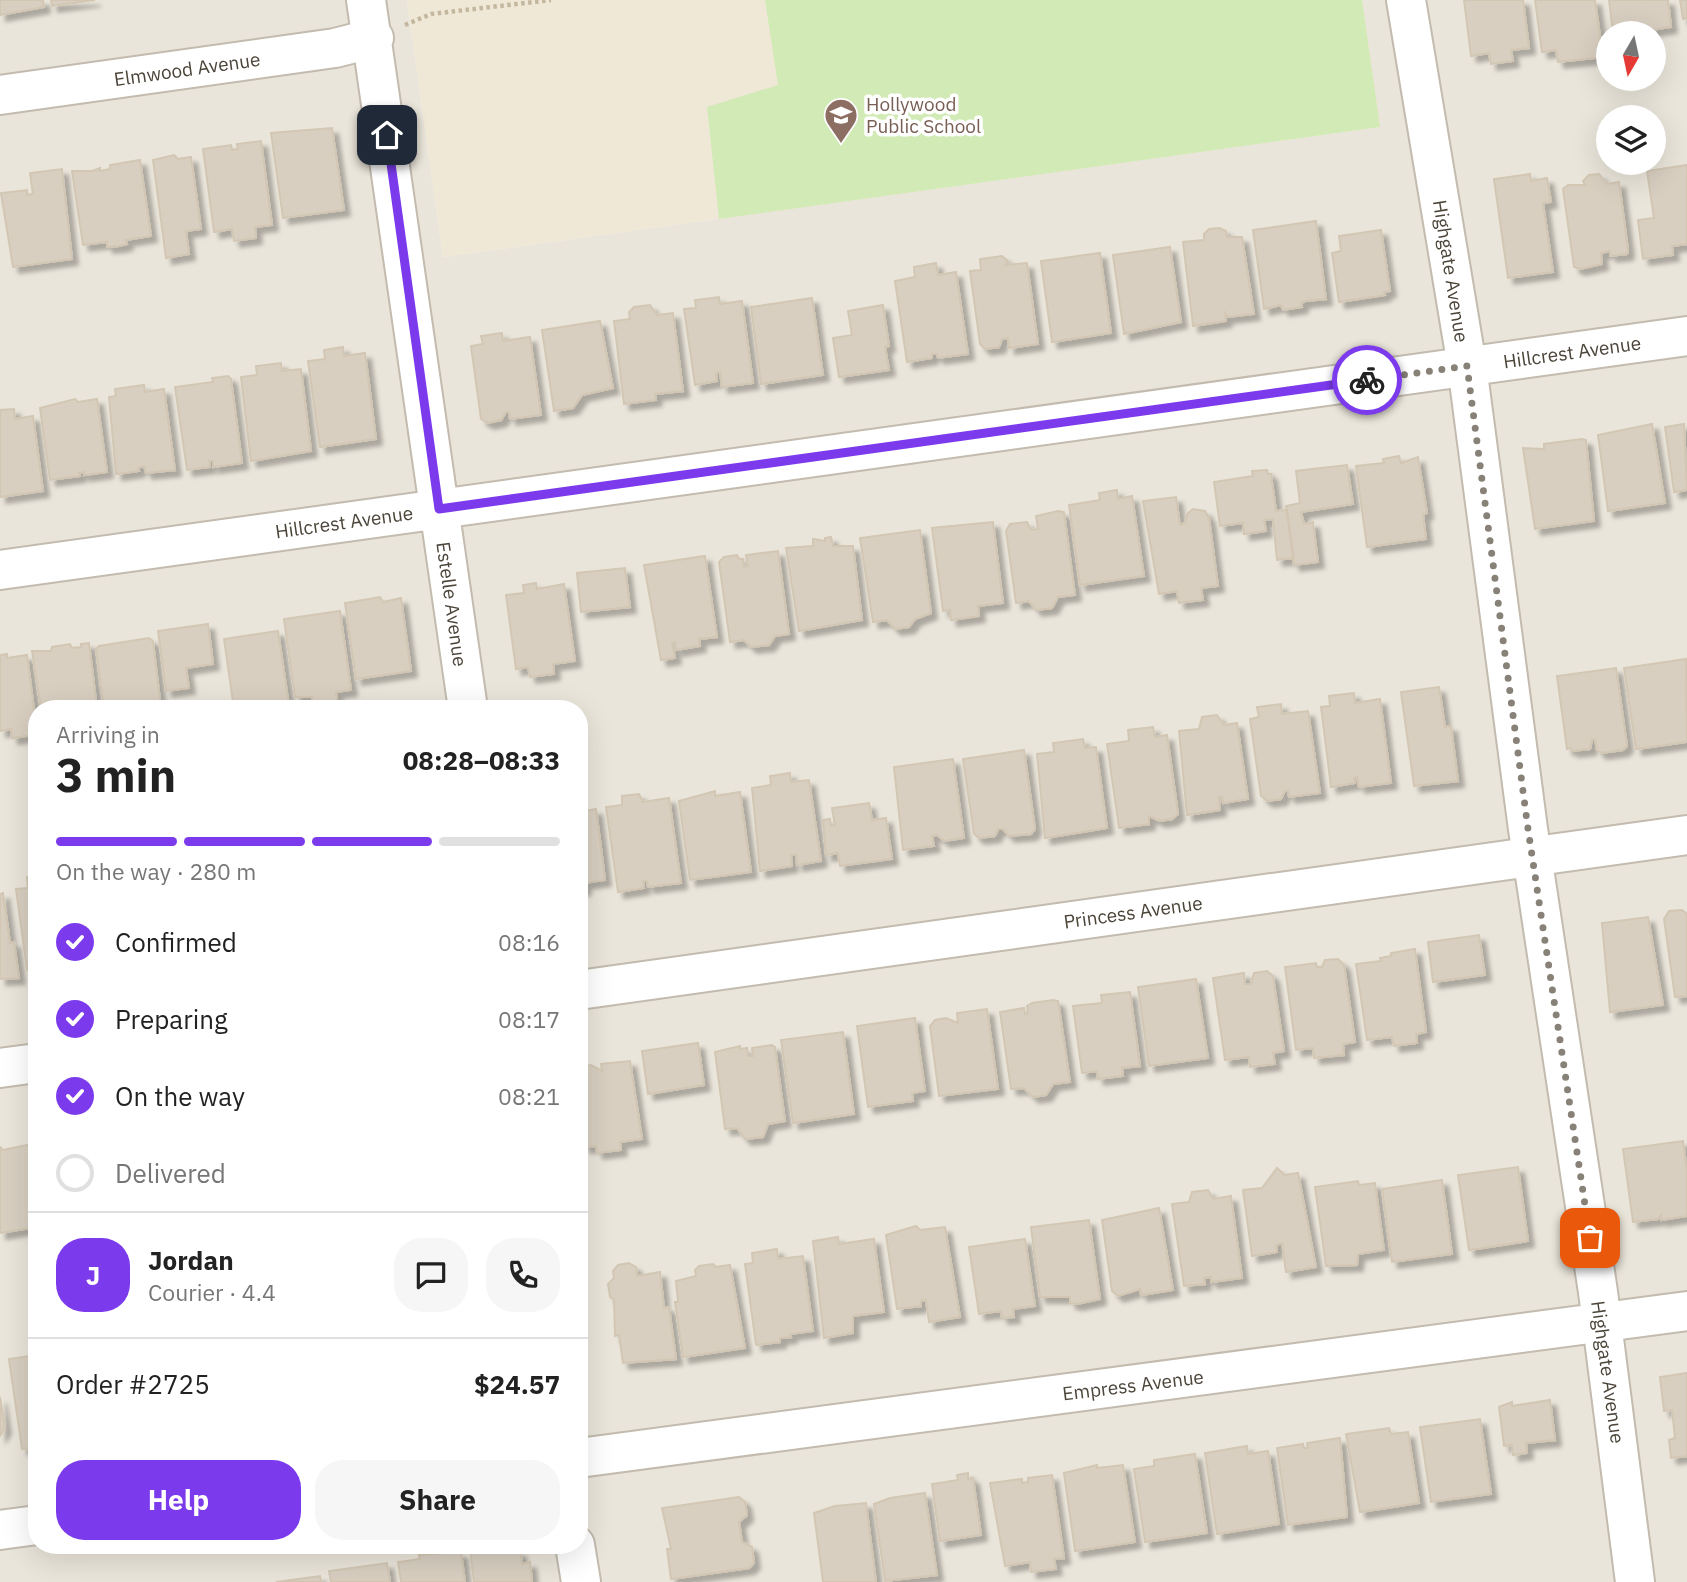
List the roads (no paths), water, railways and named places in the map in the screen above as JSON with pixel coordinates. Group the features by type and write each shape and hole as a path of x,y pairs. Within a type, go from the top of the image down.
{"street":[{"name":"Estelle Avenue","path":"366,0 374,38 467,700"},
{"name":"Highgate Avenue","path":"1406,0 1467,366 1532,856 1602,1323 1635,1582"},
{"name":"Elmwood Avenue","path":"0,95 335,48 374,38"},
{"name":"Hillcrest Avenue","path":"0,570 1687,336"},
{"name":"Princess Avenue","path":"588,989 1687,835"},
{"path":"0,1068 28,1064"},
{"name":"Empress Avenue","path":"588,1457 1687,1311"},
{"path":"0,1530 28,1526"},
{"path":"576,1554 581,1582"}],"place":[{"name":"Hollywood Public School","path":"841,145"}]}
